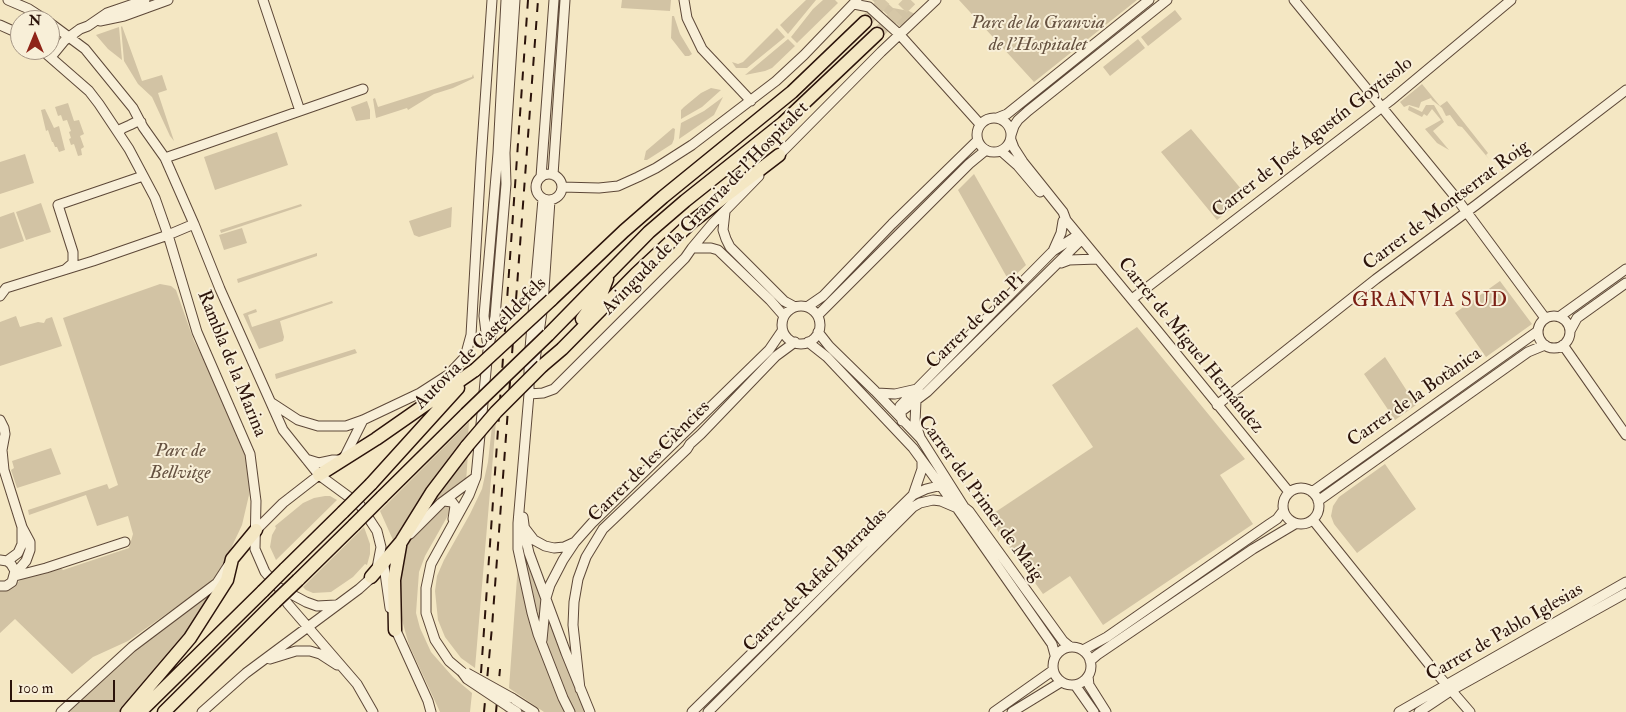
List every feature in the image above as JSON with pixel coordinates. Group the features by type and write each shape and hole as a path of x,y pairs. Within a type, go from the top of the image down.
{"highway":[{"name":"Autovia de Castelldefels","path":"140,712 371,484 475,370 624,231 792,92 865,22"},
{"name":"Autovia de Castelldefels","path":"164,712 548,335 649,232 783,123 877,34"},
{"path":"536,368 562,349 636,274 693,221 779,155"},
{"path":"372,577 401,542 432,492 468,446 496,412 584,318 602,292 611,270"},
{"path":"318,476 376,439 475,370"},
{"path":"127,712 190,638 226,580 232,559 256,530"},
{"path":"396,630 394,580 401,542"},
{"path":"127,712 167,673 184,668"}],"street":[{"path":"8,0 31,10"},
{"path":"60,46 68,37 107,13 146,0"},
{"path":"94,22 124,16 168,0"},
{"path":"263,0 300,111"},
{"path":"272,404 298,420 318,426 346,426 420,393 448,375 465,356 471,335 492,0"},
{"path":"506,0 501,163 504,193 484,316 488,350 476,477 469,495 439,548 429,573 426,588 426,607 435,640 449,661 467,679 512,706 534,712"},
{"path":"494,258 515,0"},
{"path":"547,200 536,191 536,187 541,177 554,0"},
{"path":"553,175 565,0"},
{"path":"684,0 689,23 702,49 751,101"},
{"name":"Avinguda de la Granvia de l'Hospitalet","path":"529,394 549,392 554,389 686,258 692,248 779,155 936,0"},
{"path":"1149,0 1014,108 997,118 987,119 979,123 976,133 977,141 982,148 1001,151 1007,147 1018,120 1167,0"},
{"path":"1294,0 1466,212 1545,318"},
{"name":"Carrer de José Agustín Goytisolo","path":"1132,299 1382,107 1512,0"},
{"name":"Avinguda de la Granvia de l'Hospitalet","path":"562,187 599,188 618,186 638,178 692,145 776,81 855,2 868,3 900,35"},
{"name":"Rambla de la Marina","path":"60,31 85,49 122,93 165,158 220,289 283,430 318,476"},
{"path":"900,35 979,123"},
{"name":"Rambla de la Marina","path":"54,60 89,91 129,149 155,198 197,332 250,454 256,501 256,530"},
{"path":"165,158 363,89"},
{"name":"Carrer de Montserrat Roig","path":"1217,405 1376,279 1626,90"},
{"path":"997,118 1005,121 1010,127 1011,138"},
{"path":"119,134 121,129 136,122 141,122"},
{"name":"Carrer de Miguel Hernández","path":"1011,138 1014,148 1023,162 1063,212 1064,220"},
{"path":"807,307 823,296 892,224 977,141"},
{"path":"818,315 969,164 986,150"},
{"name":"Carrer de Miguel Hernández","path":"1001,151 1018,166 1132,299 1289,492"},
{"path":"481,169 501,163"},
{"path":"541,177 549,174 553,175 559,180 562,187 559,195 547,200"},
{"path":"63,271 73,263 73,252 58,205 143,176"},
{"path":"547,200 529,360 536,368 529,394 517,538 518,554 532,614 543,648 570,712"},
{"path":"725,212 724,230 730,247 784,301 795,307 807,307 818,315 820,325 818,332 808,342 790,340 782,331 781,324 786,312 795,307"},
{"name":"Carrer de Can Pi","path":"1053,252 1064,220"},
{"path":"0,296 6,288 93,261 194,224"},
{"name":"Carrer de Can Pi","path":"898,413 900,406 1053,252 1080,238"},
{"name":"Carrer de Can Pi","path":"898,413 927,392 1056,265 1080,238"},
{"path":"692,248 718,250 784,316"},
{"path":"73,252 82,262 93,261"},
{"path":"475,262 494,258"},
{"path":"1056,265 1069,260 1098,259"},
{"path":"1559,317 1626,269"},
{"path":"1570,331 1567,322 1555,316 1545,318 1541,322 1538,331 1539,338 1545,345 1553,348 1563,345 1570,336 1570,331 1577,318 1626,284"},
{"name":"Carrer de les Ciències","path":"546,598 556,572 575,542 592,523 769,350 782,331"},
{"name":"Carrer de la Botànica","path":"1312,492 1538,331"},
{"name":"Carrer del Primer de Maig","path":"818,332 829,346 898,413 921,439 961,507 1052,644 1055,655"},
{"name":"Carrer de les Ciències","path":"580,689 573,626 574,602 578,578 586,557 602,529 687,449 776,356 795,342"},
{"name":"Carrer del Primer de Maig","path":"808,342 827,357 910,445 941,487 961,507 969,511 1063,641 1069,646"},
{"name":"Carrer de la Botànica","path":"1318,501 1528,352 1545,345"},
{"path":"1563,345 1625,430"},
{"name":"Carrer de Can Pi","path":"877,393 895,394 917,389"},
{"path":"866,399 876,400 884,407 898,413 911,435 910,445"},
{"path":"916,401 915,422 921,439"},
{"path":"0,420 5,434 2,458 26,543 30,550 26,561 15,573 10,584 0,586"},
{"path":"304,458 318,463 343,460 363,420"},
{"name":"Carrer de Rafael Barradas","path":"913,495 922,469 922,460"},
{"path":"373,712 357,684 288,604 278,587 265,572 257,554 256,530 283,503 318,476 360,505 377,531 384,563 386,589 396,630 428,700 431,712"},
{"path":"401,542 444,501 476,477"},
{"name":"Carrer de Rafael Barradas","path":"692,712 913,495 926,489 941,487"},
{"path":"1090,661 1097,654 1253,549 1295,524 1304,524 1313,520 1318,514 1318,501 1312,492 1302,488 1289,492 1283,503 1283,511 1287,518 1295,524"},
{"path":"521,494 527,546 590,712"},
{"name":"Carrer de Rafael Barradas","path":"708,712 913,507 933,500 961,507"},
{"path":"444,501 452,502 455,506 456,510 451,528"},
{"path":"1083,650 1107,637 1271,523 1283,511"},
{"path":"1313,520 1470,712"},
{"path":"524,526 534,540 545,546 554,548 564,547 575,542"},
{"path":"15,573 42,569 125,542"},
{"path":"4,561 18,553 26,543"},
{"path":"202,712 256,665 359,589 372,577 380,559 381,547"},
{"path":"61,712 127,651 217,583 232,559"},
{"path":"4,561 14,566 15,573"},
{"name":"Carrer de Pablo Iglesias","path":"1419,712 1450,687 1626,582"},
{"path":"278,587 317,606 338,604"},
{"name":"Carrer de Pablo Iglesias","path":"1399,712 1450,687 1626,593"},
{"path":"543,648 542,632 546,598"},
{"path":"1069,646 1075,646 1083,650 1090,661 1091,669 1088,676 1082,682 1075,685 1061,682 1052,671 1055,655 1069,646"},
{"path":"256,665 296,651 310,651 320,654 346,672"},
{"path":"994,712 1052,671"},
{"path":"1088,676 1089,685 1106,712"},
{"path":"1012,712 1061,682"},
{"path":"1075,685 1094,712"}],"green space":[{"path":"622,0 671,0 670,11 621,8"},
{"path":"806,0 816,0 788,34 780,25"},
{"path":"823,0 835,0 838,3 797,43 791,37 813,9"},
{"path":"872,0 884,0 893,8 915,14 904,25 899,26"},
{"name":"Parc de la Granvia de l'Hospitalet","path":"959,0 1137,0 1034,82"},
{"path":"1175,10 1182,19 1148,46 1141,37"},
{"path":"672,16 674,16 680,34 692,54 689,56 685,56 671,38"},
{"path":"122,26 142,81 162,75 167,90 158,93 174,141 152,97 138,84 124,61"},
{"path":"119,27 122,60 108,49 96,35"},
{"path":"777,28 785,37 747,68 736,68 732,62 738,64 743,62"},
{"path":"788,39 795,46 772,68 745,75"},
{"path":"1138,39 1145,48 1110,76 1103,67"},
{"path":"473,74 474,78 434,94 408,110 407,108 376,118 373,99 375,98 378,107 472,77"},
{"path":"1422,84 1440,106 1447,101 1488,153 1486,155 1489,159 1462,127 1458,126 1450,115 1446,116 1442,108 1431,98 1421,102 1419,108 1409,105 1404,107 1400,102"},
{"path":"711,88 721,90 702,107 681,119 681,110 701,93"},
{"path":"723,97 714,115 679,139 681,123 704,111"},
{"path":"367,101 370,119 356,121 351,107"},
{"path":"68,103 74,121 79,120 84,134 80,136 84,147 81,149 82,155 78,156 74,144 71,145 69,139 71,138 69,132 71,131 67,120 63,121 61,115 58,116 55,107"},
{"path":"1426,105 1434,105 1444,122 1433,131 1449,150 1437,143 1425,129 1441,120 1432,109 1427,116 1424,114 1422,117 1408,110 1409,106 1422,112"},
{"path":"45,109 54,128 59,126 65,150 59,152 52,142 48,130 46,131 41,110"},
{"path":"673,128 675,129 672,144 644,160 646,151"},
{"path":"1191,129 1247,196 1217,220 1161,152"},
{"path":"277,132 288,165 215,190 204,157"},
{"path":"25,154 34,183 0,194 0,162"},
{"path":"963,161 965,163 830,298 827,296"},
{"path":"974,174 1026,265 1009,281 958,190"},
{"path":"41,203 51,232 26,240 16,212"},
{"path":"301,204 302,206 221,233 220,230"},
{"path":"452,207 451,227 419,237 414,235 409,221"},
{"path":"14,212 24,241 0,249 0,217"},
{"path":"242,228 247,243 224,250 219,235"},
{"path":"317,253 317,256 238,283 237,279"},
{"path":"1500,281 1532,324 1486,357 1455,313"},
{"name":"Parc de Bellvitge","path":"160,284 171,286 176,290 194,341 230,410 245,444 249,470 249,495 242,525 219,574 196,593 128,641 93,657 72,674 15,619 0,633 0,589 10,587 24,578 60,567 63,570 129,548 133,534 128,516 97,526 86,495 29,515 28,510 107,484 109,489 118,485 63,318"},
{"path":"332,301 333,303 280,321 284,337 283,341 259,349 243,314 256,309 257,312 248,315 252,327"},
{"path":"16,316 20,327 38,322 44,323 46,319 52,317 62,346 0,366 0,322"},
{"path":"1137,327 1245,459 1220,475 1253,524 1103,625 1070,576 1043,594 988,517 1093,447 1052,385"},
{"path":"355,349 357,353 276,379 275,374"},
{"path":"1385,357 1416,405 1395,420 1364,374"},
{"path":"496,421 475,668 461,658 445,637 438,620 435,591 437,576 444,560 482,489 488,462 492,426"},
{"path":"469,422 468,437 393,540 380,511"},
{"path":"51,448 61,474 17,488 11,470 14,468 12,461"},
{"path":"468,453 466,482 414,528 444,485"},
{"path":"1385,464 1416,509 1357,553 1334,524 1331,516 1333,506 1339,497"},
{"path":"330,496 337,500 276,560 270,547 275,526 303,503"},
{"path":"443,505 449,506 451,510 425,556 419,572 416,613 420,628 431,652 453,677 472,693 470,712 440,712 409,645 400,613 397,590 406,544"},
{"path":"364,527 370,544 367,565 365,564 353,577 331,592 313,593 306,590 303,587"},
{"path":"522,527 544,598 541,630 521,560"},
{"path":"518,564 567,712 544,712 509,688"},
{"path":"210,594 186,633 128,704 119,712 67,712 137,645"},
{"path":"547,609 585,712 572,712 545,645"}],"tunnel":[{"path":"865,22 885,0"},
{"path":"877,34 911,0"}],"railway":[{"path":"481,673 528,0"},
{"path":"484,712 492,627 538,0"},
{"path":"496,712 500,669"}],"district":[{"name":"GRANVIA SUD","path":"1430,302"}]}
